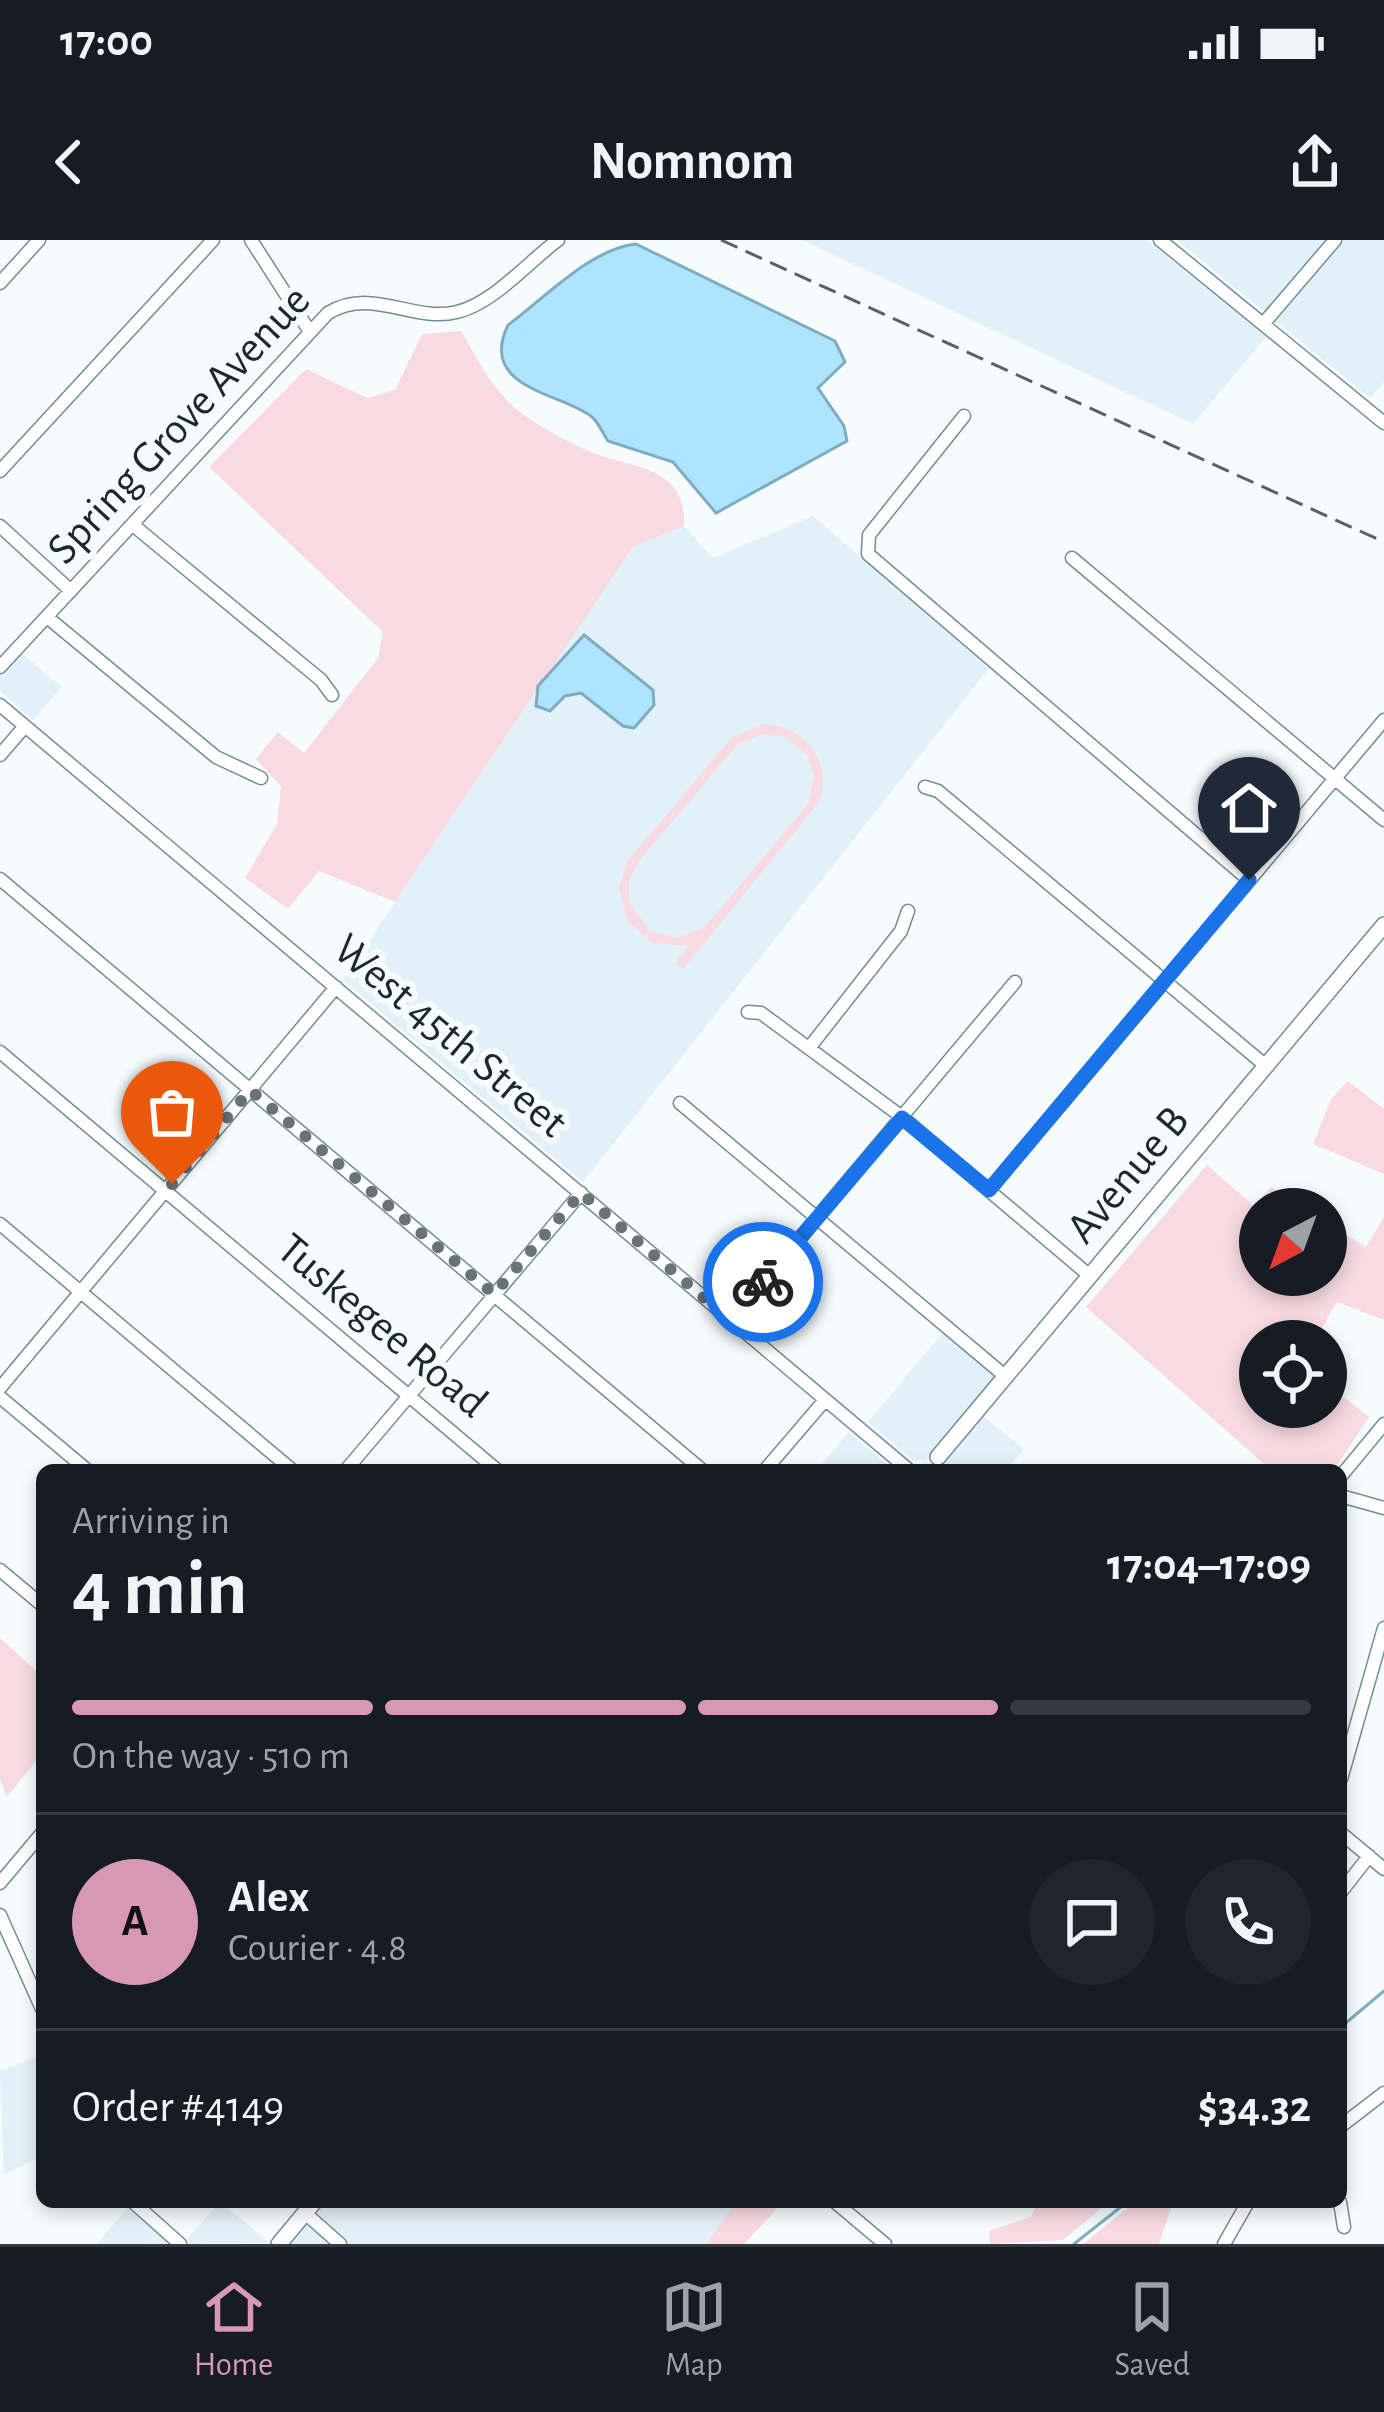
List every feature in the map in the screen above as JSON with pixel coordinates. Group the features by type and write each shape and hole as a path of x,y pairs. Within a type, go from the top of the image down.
{"main road":[{"name":"Avenue B","path":"933,1463 1384,925"},
{"path":"279,2244 309,2208"}],"street":[{"path":"0,283 39,240"},
{"path":"0,471 213,240"},
{"path":"251,240 310,332"},
{"path":"535,240 554,243"},
{"path":"1160,240 1384,423"},
{"path":"1264,323 1335,240"},
{"name":"Spring Grove Avenue","path":"0,667 310,332 346,302 454,313 473,306 554,243"},
{"path":"964,416 869,535 866,548 1001,672 1249,880"},
{"path":"133,525 321,680 332,695"},
{"path":"0,526 71,591"},
{"path":"1072,558 1384,820"},
{"path":"47,617 216,758 261,778"},
{"name":"West 45th Street","path":"0,705 902,1464"},
{"path":"989,1190 1384,720"},
{"path":"0,754 25,726"},
{"path":"925,787 938,791 1266,1066"},
{"path":"0,879 695,1464"},
{"path":"809,1048 901,931 908,911"},
{"path":"730,1320 1015,982"},
{"path":"0,1388 336,987"},
{"path":"748,1012 761,1013 902,1118 1090,1276"},
{"name":"Tuskegee Road","path":"0,1052 490,1464"},
{"path":"680,1103 1006,1376"},
{"path":"351,1464 581,1193"},
{"path":"0,1224 285,1464"},
{"path":"0,1397 80,1464"},
{"path":"770,1464 825,1400"},
{"path":"1347,1469 1384,1424"},
{"path":"1347,1498 1384,1508"},
{"path":"0,1570 36,1600"},
{"path":"1347,1758 1384,1628"},
{"path":"1347,1838 1384,1869"},
{"path":"0,1883 36,1840"},
{"path":"1347,1884 1369,1856"},
{"path":"0,1915 36,1996"},
{"path":"1347,2121 1384,2093"},
{"path":"144,2208 180,2244"},
{"path":"309,2208 340,2244"},
{"path":"846,2208 886,2244"},
{"path":"1224,2244 1245,2208"},
{"path":"1341,2208 1344,2227"}],"shaded area":[{"path":"802,240 1147,240 1266,337 1193,424"},
{"path":"1177,240 1384,240 1384,382 1370,398"},
{"path":"461,331 498,390 528,418 578,446 668,481 683,507 684,526 632,548 395,902 319,871 288,909 245,878 277,824 281,786 256,759 278,732 304,753 378,658 383,632 209,467 306,369 367,398 395,390 422,334"},
{"path":"813,516 989,668 583,1182 343,980 632,548 684,526 713,558"},
{"path":"21,653 62,687 33,720 0,691 0,675"},
{"path":"763,724 803,738 819,759 820,801 683,969 675,963 689,946 653,943 627,921 619,887 627,862 731,738","holes":["764,734 786,737 808,756 814,776 808,804 705,927 678,938 650,931 629,902 629,880 639,861 737,745"]},
{"path":"1348,1081 1384,1109 1384,1174 1313,1144 1331,1099"},
{"path":"1207,1165 1239,1193 1239,1296 1347,1296 1347,1235 1366,1247 1384,1217 1384,1320 1337,1302 1326,1320 1239,1320 1239,1428 1347,1428 1347,1400 1369,1417 1338,1464 1264,1464 1086,1307"},
{"path":"943,1332 996,1377 925,1460 913,1460 868,1422"},
{"path":"983,1416 1024,1449 1011,1464 944,1464"},
{"path":"849,1432 887,1464 822,1464"},
{"path":"0,1638 36,1671 36,1761 7,1797 0,1780"},
{"path":"36,2057 36,2159 4,2175 0,2071"},
{"path":"127,2208 149,2208 185,2241 215,2208 227,2208 270,2243 97,2244"},
{"path":"320,2208 735,2208 706,2244 290,2244"},
{"path":"732,2208 777,2208 744,2244 706,2244"},
{"path":"1035,2208 1102,2208 1063,2240 990,2244 989,2231 1031,2217"},
{"path":"1128,2208 1171,2208 1159,2244 1083,2244"}],"water":[{"path":"636,244 835,341 845,362 818,388 844,426 847,441 716,513 673,462 608,441 592,417 513,376 504,363 502,346 508,325 585,265"},
{"path":"584,635 653,690 654,705 634,728 623,726 581,693 565,696 550,711 536,706 538,686"}],"waterway":[{"path":"1347,2022 1384,1991"},
{"path":"1074,2244 1119,2208"}],"railway":[{"path":"721,240 1384,542"}],"way so far":[{"path":"172,1184 250,1090 494,1294 581,1193 730,1320 763,1282"}],"route":[{"path":"763,1282 902,1118 989,1190 1249,880"}]}
